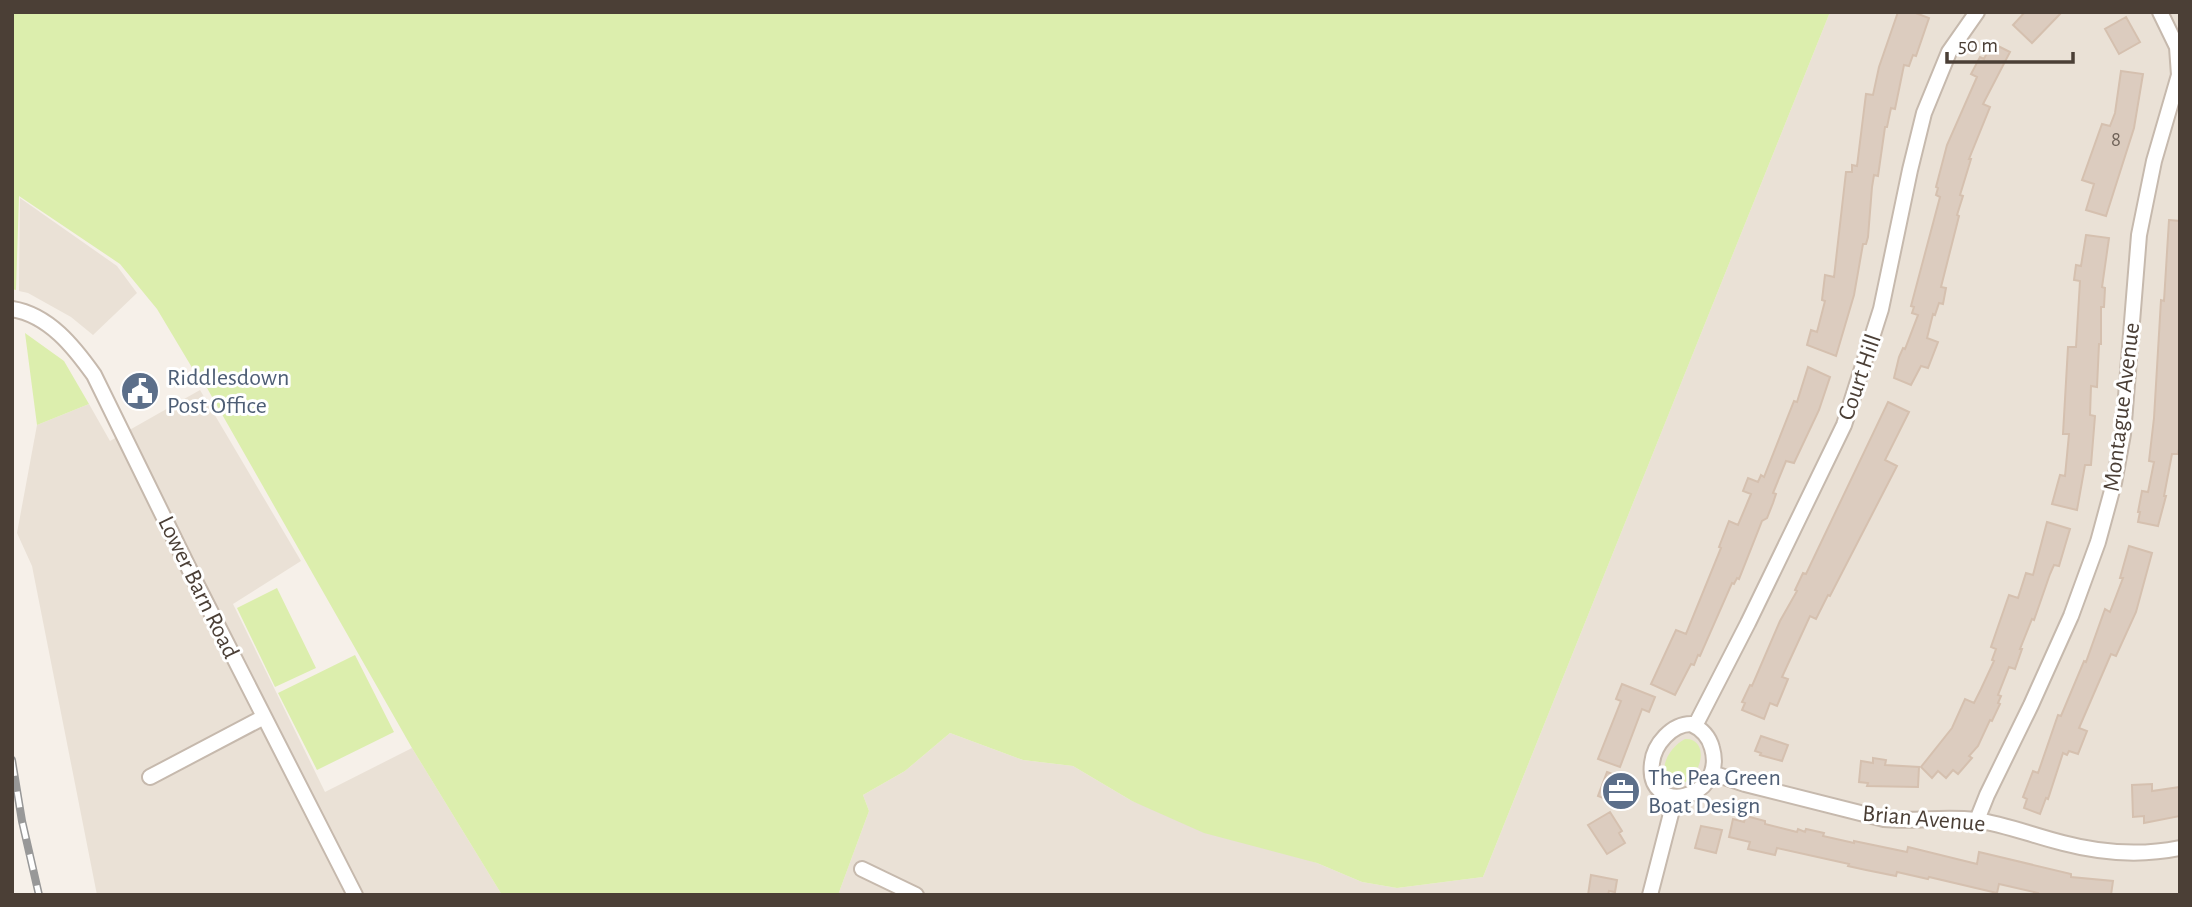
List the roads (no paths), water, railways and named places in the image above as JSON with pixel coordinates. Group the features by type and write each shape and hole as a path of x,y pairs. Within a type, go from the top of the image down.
{"street":[{"name":"Court Hill","path":"1695,726 1783,552 1847,417 1881,309 1910,170 1929,100 1949,52 1977,12"},
{"name":"Montague Avenue","path":"1978,820 1987,795 2071,616 2106,517 2121,446 2139,236 2154,161 2177,85 2179,57 2172,35 2160,12"},
{"name":"Lower Barn Road","path":"12,309 33,315 50,326 77,351 94,375 355,895"},
{"path":"150,777 264,717"},
{"path":"1682,725 1695,726 1706,734 1711,743 1714,758 1712,773 1695,793 1675,798 1664,793 1655,783 1651,769 1653,756 1658,745 1672,730 1682,725"},
{"name":"Brian Avenue","path":"1712,773 1745,784 1884,819 1978,820 2094,849 2143,853 2180,848"},
{"path":"1650,895 1675,798"},
{"path":"862,869 916,895"}],"railway":[{"path":"12,760 22,821 39,895"}],"place":[{"name":"Riddlesdown Post Office","path":"140,391"},
{"name":"The Pea Green Boat Design","path":"1621,791"}]}
